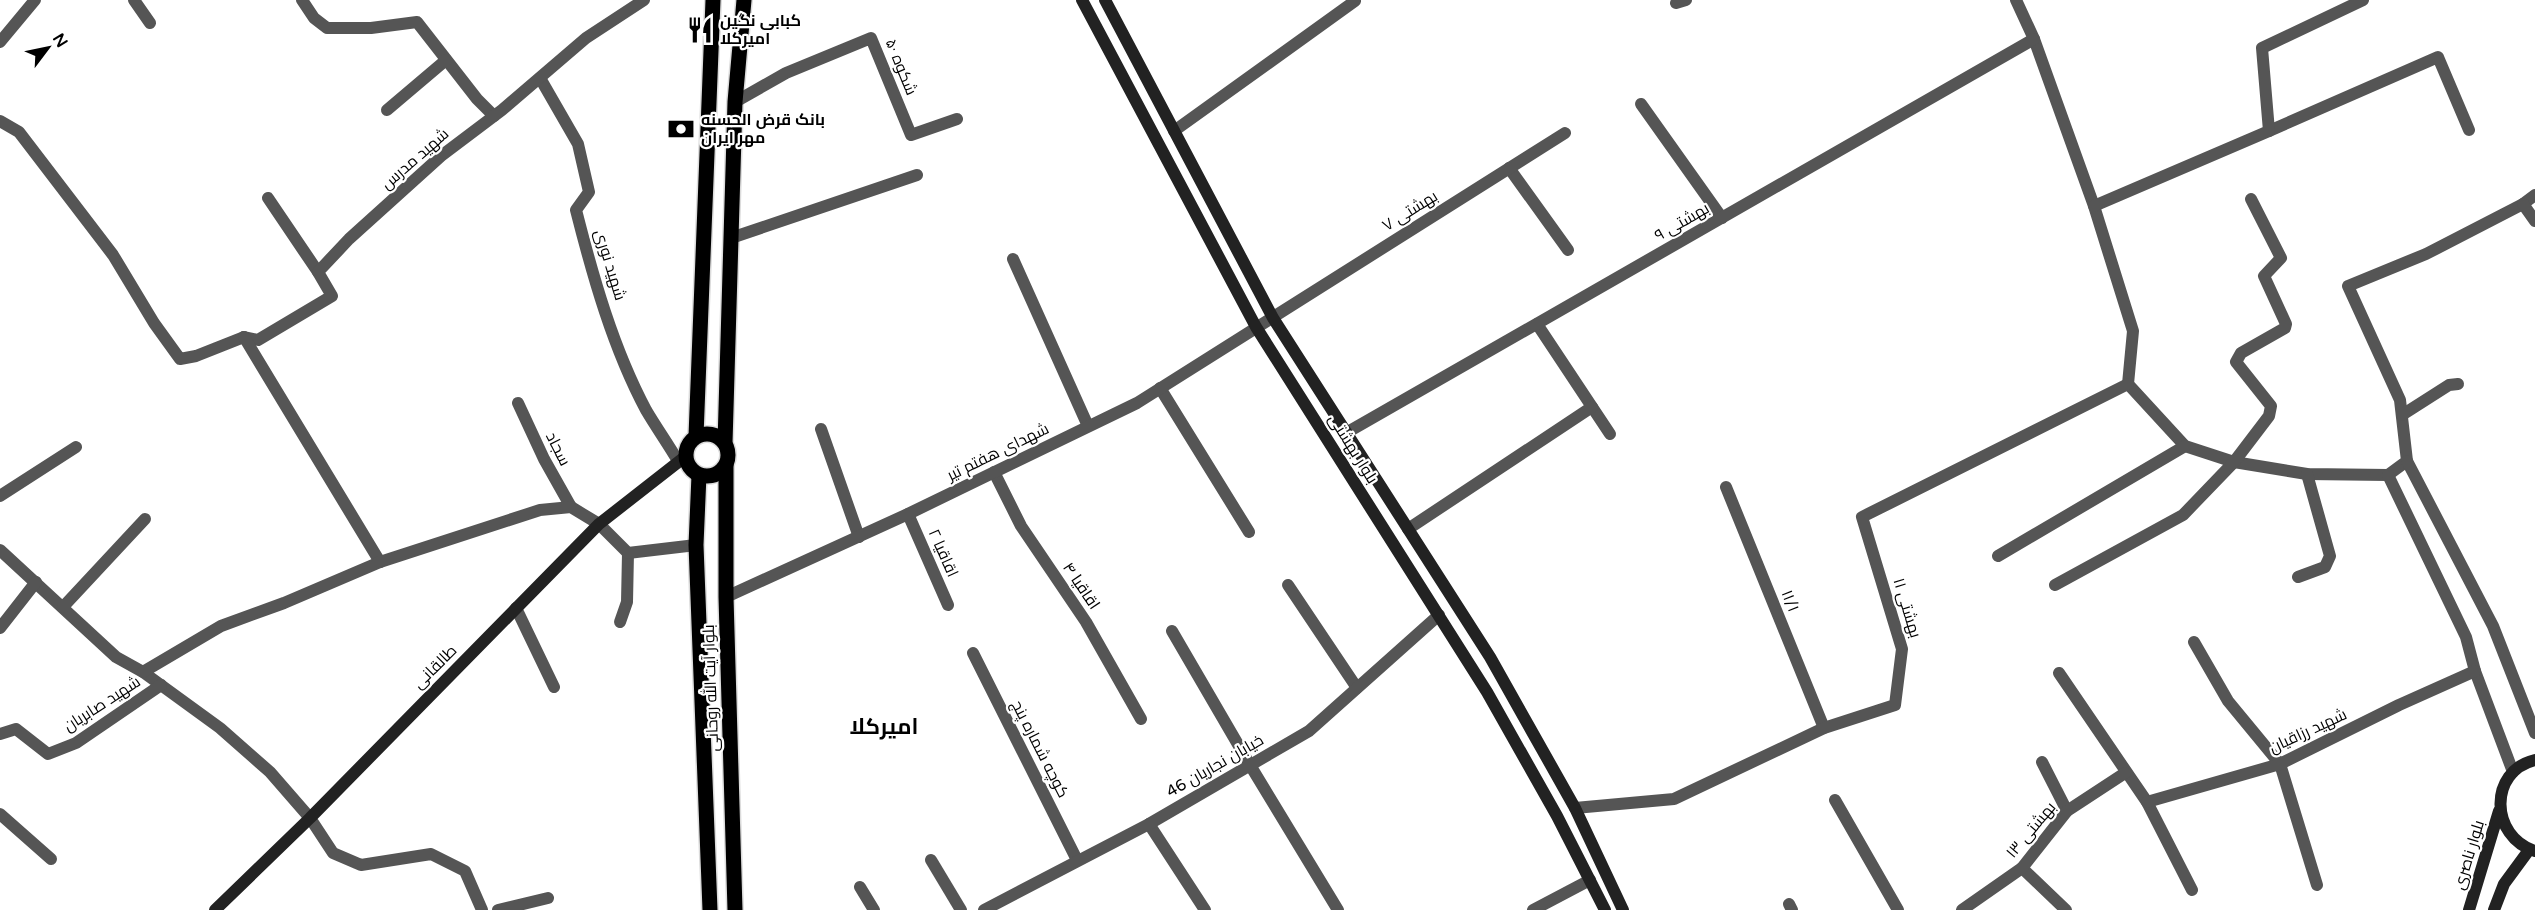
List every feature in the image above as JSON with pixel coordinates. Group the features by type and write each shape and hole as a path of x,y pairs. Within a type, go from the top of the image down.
{"main road":[{"path":"713,0 696,436 682,459 692,471 699,475 714,476 726,466 729,458 725,443 735,102 744,0"},
{"name":"بلوار بهشتی","path":"1082,0 1256,327 1487,692 1605,910"},
{"name":"بلوار بهشتی","path":"1105,0 1273,318 1490,657 1575,808 1623,910"},
{"path":"1120,70 1137,61"},
{"path":"696,436 712,434 725,443"},
{"name":"طالقانی","path":"215,910 310,818 599,524 682,459"},
{"name":"بلوار آیت الله روحانی","path":"726,466 726,597 735,910"},
{"name":"بلوار آیت الله روحانی","path":"699,475 696,545 710,910"},
{"path":"1439,615 1455,604"},
{"path":"2513,772 2535,760"},
{"name":"بلوار ناصری","path":"2469,910 2499,810 2502,789 2513,772"},
{"path":"2494,910 2504,884 2532,850 2512,839 2503,825 2499,810"}],"street":[{"path":"0,42 35,0"},
{"path":"134,0 150,23"},
{"path":"302,0 314,18 327,28 371,28 417,22 477,99 494,116"},
{"name":"شهید مدرس","path":"318,272 349,239 441,156 494,116 586,38 644,0"},
{"path":"2016,0 2034,39 2094,206 2133,331 2128,384 2185,446 2234,462 2307,474 2388,475 2406,461"},
{"path":"2269,131 2262,48 2363,0"},
{"path":"1174,130 1355,1"},
{"name":"شکوه ۵۰","path":"735,102 786,73 871,38 911,135 957,119"},
{"name":"بهشتی ۹","path":"1346,433 2034,39"},
{"path":"2094,206 2438,57 2469,130"},
{"path":"387,110 446,60"},
{"name":"شهید نوری","path":"540,78 578,144 589,192 576,210 588,255 620,351 646,410 682,459"},
{"path":"1641,104 1722,218"},
{"path":"0,121 19,132 113,255 154,323 180,359 196,356 243,337 258,340 332,296 268,198"},
{"name":"بهشتی ۷","path":"1273,318 1565,133"},
{"path":"1509,168 1568,250"},
{"path":"731,238 917,175"},
{"path":"2535,195 2523,204 2426,254 2348,286 2400,400 2406,461 2493,626 2535,733"},
{"path":"2055,585 2183,515 2234,462 2269,416 2271,406 2236,362 2241,353 2285,328 2286,324 2264,276 2281,258 2251,199"},
{"path":"2523,204 2535,221"},
{"path":"1013,259 1088,426"},
{"name":"شهدای هفتم تیر","path":"726,597 908,514 1137,403 1273,318"},
{"path":"1537,324 1610,434"},
{"path":"243,337 380,562"},
{"name":"بهشتی ۱۱","path":"1575,808 1674,799 1824,728 1895,705 1902,649 1862,517 2128,384"},
{"path":"2402,415 2450,385 2458,384"},
{"path":"1160,388 1249,532"},
{"name":"سجاد","path":"518,403 544,459 571,507"},
{"path":"1408,529 1592,407"},
{"path":"821,429 859,537"},
{"path":"1998,556 2185,446"},
{"path":"0,496 76,447"},
{"name":"اقاقیا ۴","path":"994,472 1021,526 1086,622 1141,719"},
{"path":"2298,577 2325,567 2330,556 2307,474"},
{"path":"2388,475 2466,637 2475,671 2513,772"},
{"name":"۱۱/۱","path":"1726,487 1824,728"},
{"path":"143,672 221,626 284,603 380,562 540,510 571,507 599,524 628,553 627,602 620,622"},
{"name":"اقاقیا ۲","path":"908,514 948,605"},
{"path":"63,607 146,519"},
{"path":"628,553 696,545"},
{"path":"0,550 116,657 143,672 220,728 270,772 310,818 333,854 361,865 431,854 465,871 482,910"},
{"path":"0,628 36,582"},
{"path":"1288,585 1357,688"},
{"path":"516,608 554,687"},
{"name":"خیابان نجاریان 46","path":"984,910 1149,824 1309,731 1439,615"},
{"path":"1172,631 1338,910"},
{"path":"2194,642 2228,701 2280,764 2317,885"},
{"name":"کوچه شماره پنج","path":"973,653 1077,860"},
{"name":"شهید رزاقیان","path":"2147,802 2280,764 2399,705 2475,671"},
{"path":"2059,672 2147,802 2192,890"},
{"name":"شهید صابریان","path":"0,734 16,729 48,754 76,743 161,685"},
{"path":"2042,762 2067,811"},
{"name":"بهشتی ۱۳","path":"1962,910 2022,868 2067,811 2126,773"},
{"path":"1835,800 1898,910"},
{"path":"0,814 51,859"},
{"path":"1149,824 1205,910"},
{"path":"931,860 961,910"},
{"path":"2022,868 2066,910"},
{"path":"1533,910 1590,880"},
{"path":"860,887 874,910"},
{"path":"498,910 548,898"}],"place":[{"name":"کبابی نگین امیرکلا","path":"700,30"},
{"name":"بانک قرض الحسنه مهر ایران","path":"681,129"}],"district":[{"name":"امیرکلا","path":"884,727"}]}
